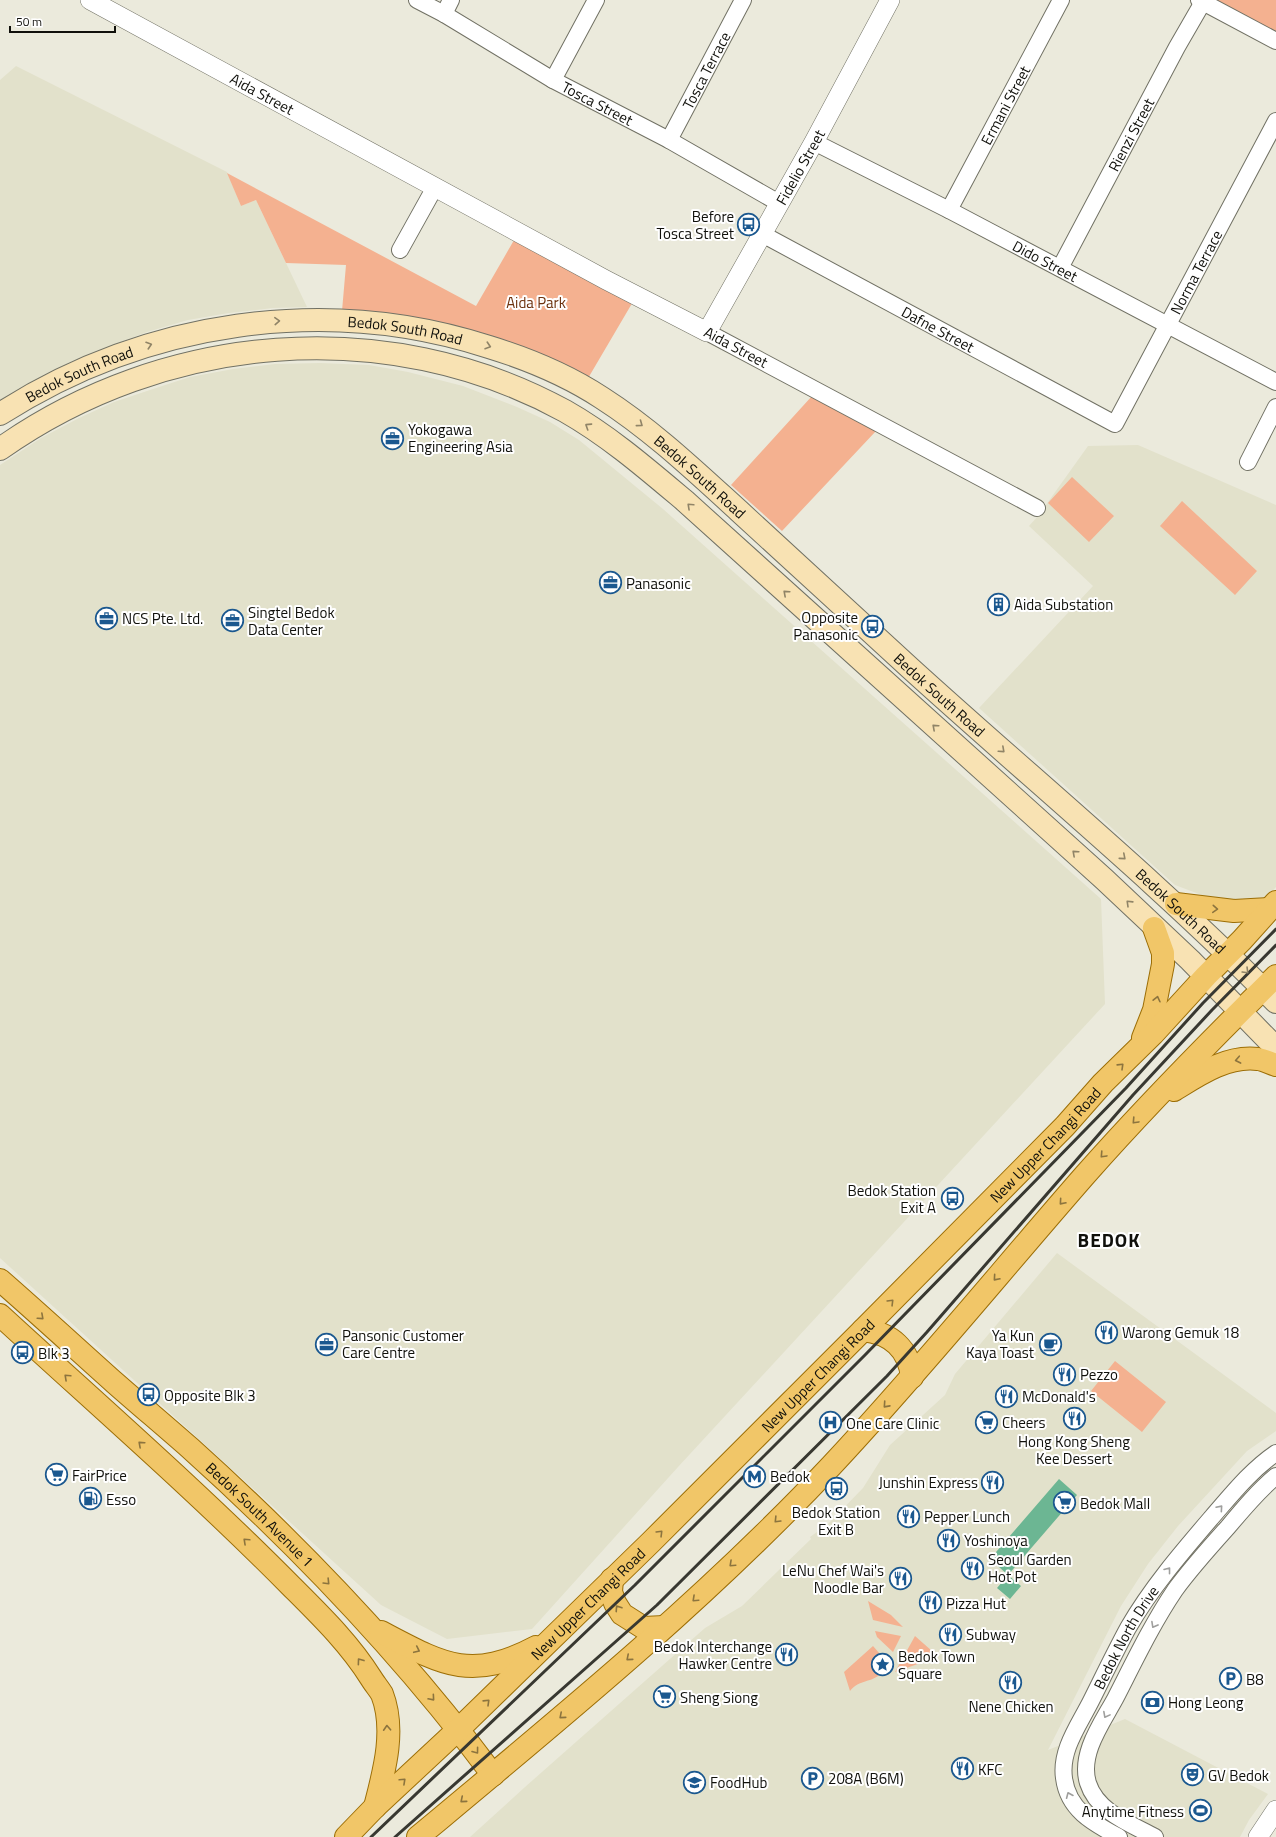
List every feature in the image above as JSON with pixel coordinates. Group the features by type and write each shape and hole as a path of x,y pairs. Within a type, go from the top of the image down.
{"main road":[{"name":"Bedok South Road","path":"0,414 39,391 74,373 149,344 190,333 272,321 320,319 349,320 405,326 468,340 525,359 593,392 660,440 911,669 1176,904 1228,953 1272,989"},
{"name":"Bedok South Road","path":"0,449 51,417 83,400 119,385 160,371 233,354 323,348 374,351 425,359 495,380 513,387 573,416 610,440 648,470 1104,879 1206,976 1276,1048"},
{"path":"1176,904 1234,912 1272,905"},
{"name":"New Upper Changi Road","path":"346,1837 375,1807 554,1636 863,1330 1065,1126 1103,1083 1139,1049 1206,976 1242,940 1272,905"},
{"path":"1139,1049 1154,1010 1163,964 1164,953 1154,928"},
{"path":"418,1837 493,1775 664,1627 748,1550 831,1466 912,1376 1088,1172 1240,1012 1272,989"},
{"path":"1152,1104 1193,1078 1220,1065 1240,1059 1259,1059 1276,1065"},
{"name":"Bedok South Avenue 1","path":"0,1280 190,1448 300,1554 370,1626 459,1728 493,1775"},
{"name":"Bedok South Avenue 1","path":"0,1315 252,1547 328,1623 360,1660 382,1694 387,1720 388,1740 383,1773 375,1807"},
{"path":"863,1330 881,1333 897,1343 908,1358 912,1376"},
{"path":"612,1579 611,1592 614,1603 622,1614 644,1628 664,1627"},
{"path":"370,1626 442,1662 466,1667 484,1666 519,1656 554,1636"}],"street":[{"name":"Aida Street","path":"90,0 606,280 707,332 1036,508"},
{"name":"Tosca Street","path":"417,0 448,7 553,80 669,140 779,203"},
{"path":"553,80 596,0"},
{"name":"Tosca Terrace","path":"669,140 743,0"},
{"name":"Fidelio Street","path":"707,332 814,142 890,0"},
{"name":"Ermani Street","path":"950,210 1061,0"},
{"path":"1201,1 1276,41"},
{"name":"Rienzi Street","path":"1060,268 1201,1"},
{"name":"Norma Terrace","path":"1115,424 1276,121"},
{"name":"Dido Street","path":"814,142 950,210 1276,382"},
{"path":"400,250 435,187"},
{"name":"Dafne Street","path":"762,234 1115,424"},
{"path":"1248,462 1276,407"},
{"name":"Bedok North Drive","path":"1119,1837 1087,1819 1071,1800 1064,1776 1067,1751 1128,1628 1145,1601 1171,1566 1251,1472 1276,1453"},
{"name":"Bedok North Drive","path":"1155,1837 1110,1812 1097,1801 1087,1778 1086,1766 1089,1753 1096,1735 1157,1618 1191,1569 1237,1516 1276,1476"},
{"path":"1258,1837 1276,1810"}],"shaded area":[{"path":"16,66 227,172 241,206 256,200 307,307 273,308 229,313 188,320 147,332 70,362 0,400 0,80"},
{"path":"320,363 369,365 408,372 463,386 517,407 550,422 579,440 663,509 1101,899 1105,1004 678,1467 532,1629 447,1639 381,1605 0,1258 0,465 41,438 79,418 114,402 190,377 233,369 275,364"},
{"path":"1138,445 1276,505 1276,887 1267,897 1223,903 1175,885 979,708 1093,586 1029,526 1038,516 1088,446"},
{"path":"1057,1253 1276,1413 1276,1431 1247,1451 1178,1526 1148,1564 1121,1606 1048,1750 1125,1719 1268,1794 1249,1820 1240,1837 470,1837 705,1628 742,1606 811,1539 810,1537 828,1524 863,1488 890,1445 945,1395 955,1374"},
{"path":"1059,1479 1077,1495 1008,1575 990,1559"},
{"path":"1008,1575 1021,1586 1010,1599 997,1588"}],"green space":[{"path":"1205,0 1276,0 1276,39"},
{"name":"Aida Park","path":"227,173 476,306 517,235 634,300 587,380 342,311 346,265 286,263 256,200 241,206"},
{"path":"812,396 876,431 782,531 731,485"},
{"path":"1072,477 1114,516 1089,542 1048,503"},
{"path":"1182,501 1257,571 1235,595 1160,526"},
{"path":"1115,1361 1166,1402 1142,1432 1091,1391"},
{"path":"868,1601 891,1615 903,1627 873,1620"},
{"path":"875,1631 901,1636 893,1652 877,1637"},
{"path":"915,1636 932,1651 932,1659 895,1672"},
{"path":"873,1646 887,1662 884,1669 878,1676 854,1687 850,1691 844,1672"}],"railway":[{"path":"371,1837 635,1585 865,1355 1126,1088 1203,1003 1276,929"},
{"path":"395,1837 657,1605 887,1376 1133,1095 1212,1010 1276,945"}],"place":[{"name":"Before Tosca Street","path":"749,225"},
{"name":"Yokogawa Engineering Asia","path":"393,438"},
{"name":"Panasonic","path":"610,583"},
{"name":"Aida Substation","path":"999,604"},
{"name":"NCS Pte. Ltd.","path":"107,618"},
{"name":"Singtel Bedok Data Center","path":"233,621"},
{"name":"Opposite Panasonic","path":"873,626"},
{"name":"Bedok Station Exit A","path":"952,1199"},
{"name":"Warong Gemuk 18","path":"1107,1332"},
{"name":"Pansonic Customer Care Centre","path":"326,1344"},
{"name":"Ya Kun Kaya Toast","path":"1050,1344"},
{"name":"Blk 3","path":"23,1353"},
{"name":"Pezzo","path":"1064,1374"},
{"name":"Opposite Blk 3","path":"148,1395"},
{"name":"McDonald's","path":"1007,1396"},
{"name":"Hong Kong Sheng Kee Dessert","path":"1074,1418"},
{"name":"Cheers","path":"986,1422"},
{"name":"One Care Clinic","path":"830,1423"},
{"name":"FairPrice","path":"56,1475"},
{"name":"Bedok","path":"755,1476"},
{"name":"Junshin Express","path":"993,1482"},
{"name":"Bedok Station Exit B","path":"836,1489"},
{"name":"Esso","path":"90,1499"},
{"name":"Bedok Mall","path":"1065,1503"},
{"name":"Pepper Lunch","path":"908,1516"},
{"name":"Yoshinoya","path":"948,1540"},
{"name":"Seoul Garden Hot Pot","path":"972,1568"},
{"name":"LeNu Chef Wai's Noodle Bar","path":"900,1579"},
{"name":"Pizza Hut","path":"930,1603"},
{"name":"Subway","path":"951,1634"},
{"name":"Bedok Interchange Hawker Centre","path":"787,1655"},
{"name":"Bedok Town Square","path":"882,1665"},
{"name":"B8","path":"1231,1679"},
{"name":"Nene Chicken","path":"1011,1683"},
{"name":"Sheng Siong","path":"665,1697"},
{"name":"Hong Leong","path":"1153,1702"},
{"name":"KFC","path":"963,1769"},
{"name":"GV Bedok","path":"1193,1775"},
{"name":"208A (B6M)","path":"813,1778"},
{"name":"FoodHub","path":"695,1782"},
{"name":"Anytime Fitness","path":"1200,1811"}],"district":[{"name":"BEDOK","path":"1109,1239"}]}
